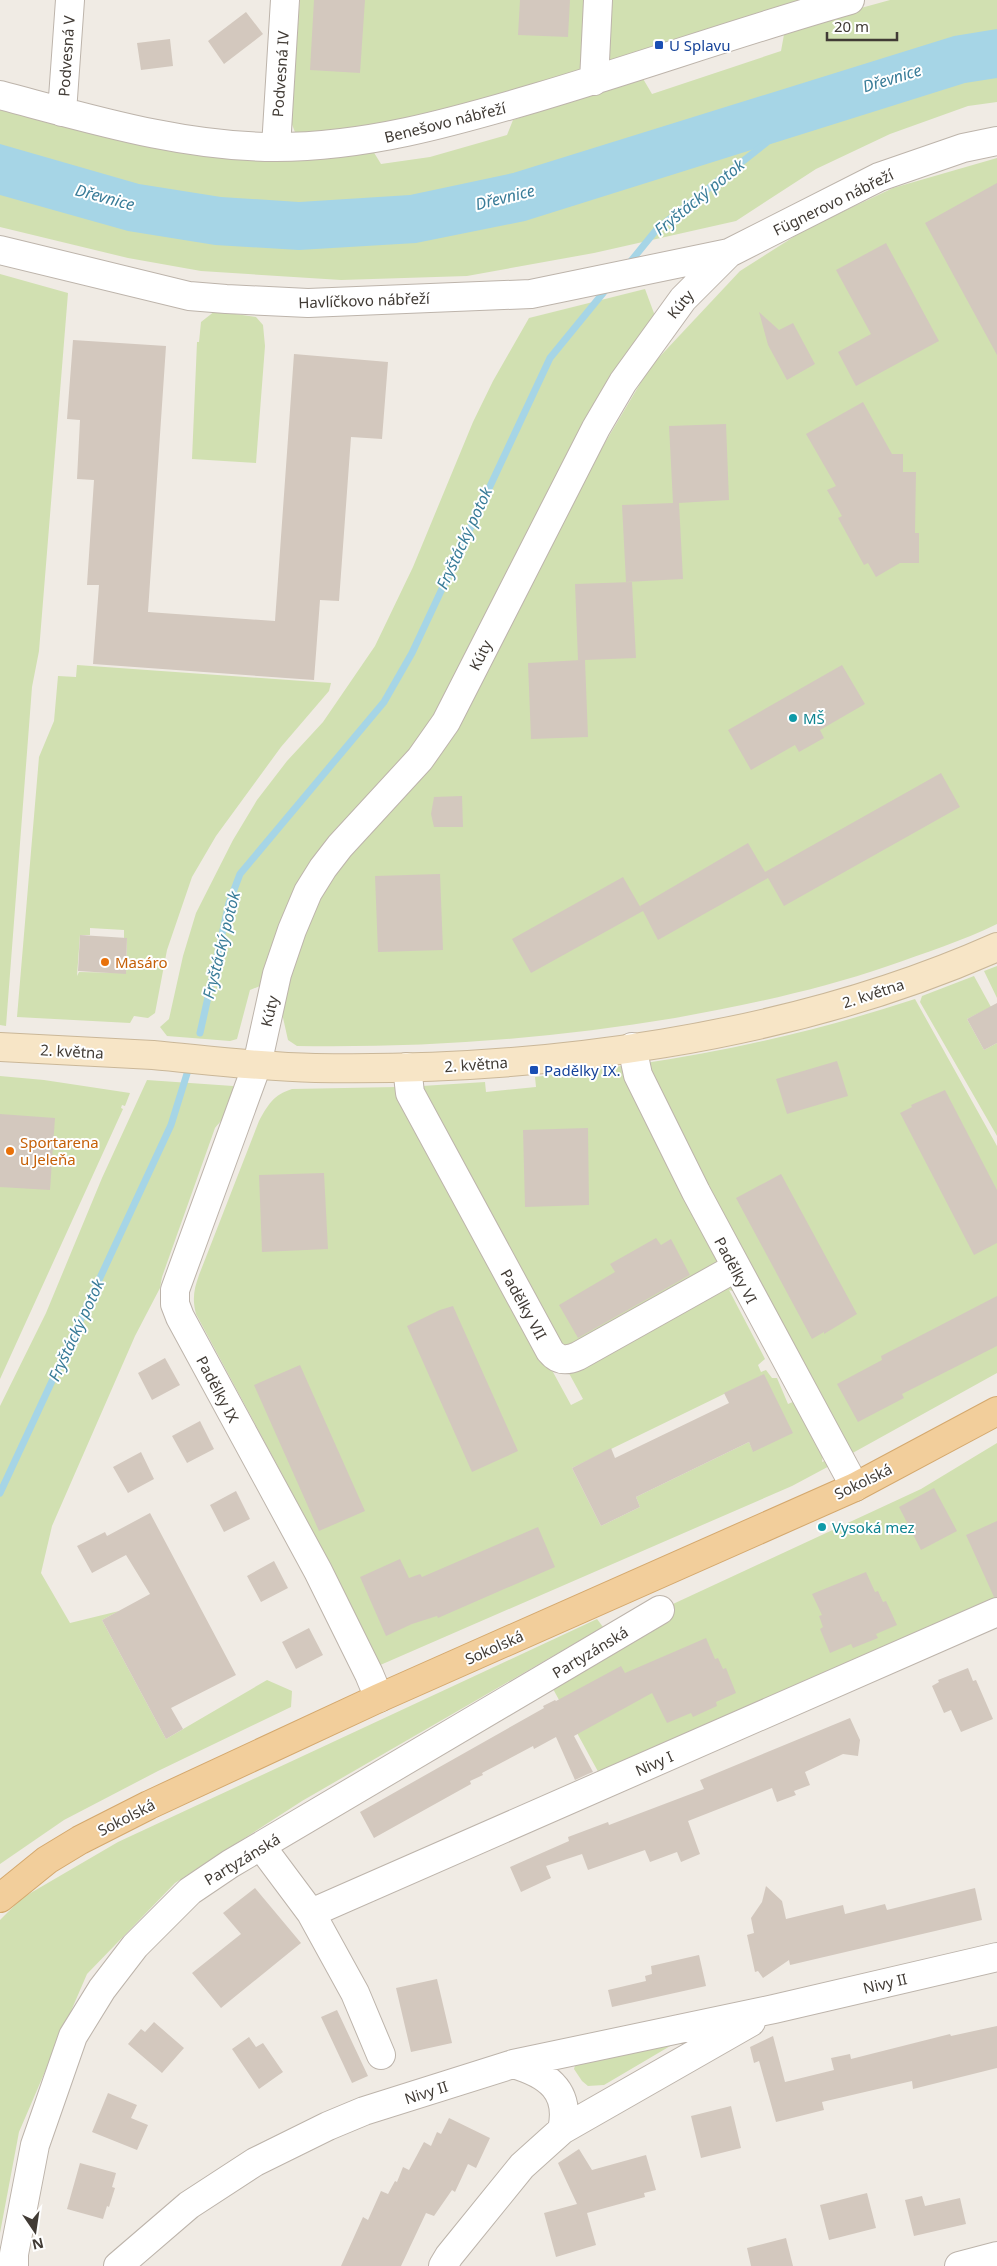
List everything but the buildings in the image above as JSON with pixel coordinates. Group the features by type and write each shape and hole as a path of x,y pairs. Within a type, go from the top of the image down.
{"main road":[{"name":"Sokolská","path":"0,1898 47,1860 80,1840 149,1805 379,1698 855,1487 997,1411"}],"street":[{"name":"Podvesná V","path":"62,112 70,0"},
{"name":"Podvesná IV","path":"276,147 285,0"},
{"path":"594,81 598,0"},
{"name":"Benešovo nábřeží","path":"0,95 62,112 181,139 227,145 276,147 338,144 402,135 467,118 594,81 770,23 850,0"},
{"name":"Fügnerovo nábřeží","path":"729,253 879,176 963,148 997,141"},
{"name":"Havlíčkovo nábřeží","path":"0,250 189,296 308,303 531,294 729,253"},
{"name":"Kúty","path":"256,1065 277,974 292,930 308,892 340,846 420,759 446,722 596,428 624,382 683,299 729,253"},
{"name":"2. května","path":"0,1047 151,1055 229,1063 308,1068 467,1066 571,1056 732,1030 828,1007 934,972 997,947"},
{"name":"Padělky VI","path":"632,1047 638,1075 735,1268 855,1487"},
{"name":"Padělky IX","path":"256,1065 175,1290 175,1304 180,1317 318,1571 379,1698"},
{"name":"Padělky VII","path":"407,1068 410,1093 554,1356 567,1360 578,1356 735,1268"},
{"name":"Partyzánská","path":"14,2266 14,2254 35,2145 74,2036 102,1989 135,1946 190,1891 230,1864 660,1610"},
{"name":"Nivy I","path":"311,1913 997,1612"},
{"path":"261,1846 311,1913 355,1993 380,2055"},
{"name":"Nivy II","path":"118,2266 189,2206 255,2162 328,2126 364,2111 513,2064 774,2009 997,1957"},
{"name":"Nivy II","path":"443,2266 522,2166 562,2130 774,2009"},
{"path":"513,2064 538,2073 555,2087 563,2100 565,2112 562,2130"},
{"path":"959,2266 997,2256"}],"green space":[{"path":"300,0 815,0 397,127 296,135 290,119"},
{"path":"890,0 997,0 997,102 968,106 890,134 816,169 736,221 594,253 467,276 341,280 201,271 128,258 0,227 0,110 78,128 373,151 381,164 430,157 507,135 513,120 642,77 652,94 781,51 785,29"},
{"path":"997,158 997,924 970,936 862,975 809,990 675,1018 581,1032 439,1044 297,1046 288,1040 279,1000 320,889 390,804 650,367 740,271 806,229 893,188"},
{"path":"0,274 68,293 39,651 32,687 6,1026 0,1025"},
{"path":"645,289 658,324 452,700 411,753 265,984 250,990 237,1039 230,1041 167,1036 160,1027 169,1019 183,956 196,913 233,840 257,800 287,761 323,722 375,646 413,567 473,422 493,381 529,318"},
{"path":"215,311 256,317 263,325 265,346 256,463 192,459 197,342 199,342 201,322"},
{"path":"77,665 331,683 329,691 281,747 216,836 192,877 167,950 155,1013 148,1018 134,1016 130,1023 17,1017 39,757 54,721 58,676 76,677","holes":["90,928 124,930 124,938 127,938 126,973 79,972 77,976 80,935 90,935"]},
{"path":"997,966 997,998 984,971"},
{"path":"974,976 991,1007 967,1019 984,1050 997,1043 997,1136 920,1002 922,996"},
{"path":"915,999 997,1146 997,1373 849,1455 639,1064 778,1038 847,1020"},
{"path":"621,1066 736,1292 729,1290 765,1359 758,1365 761,1372 766,1370 772,1378 777,1378 788,1404 795,1401 823,1456 822,1462 832,1458 835,1463 792,1486 378,1666 334,1571 196,1314 194,1294 196,1285 259,1121 272,1101 285,1091 292,1089 397,1087 571,1405 583,1399 485,1219 422,1086 485,1082 486,1092 536,1087 535,1077","holes":["763,1375 753,1451 749,1442 636,1497 640,1507 601,1526 572,1468"]},
{"path":"0,1076 44,1080 130,1093 125,1106 122,1105 121,1108 123,1109 0,1379"},
{"path":"147,1080 233,1086 234,1097 230,1109 215,1128 162,1277 160,1288 135,1336 52,1526 41,1573 70,1623 119,1611 102,1620 166,1739 267,1680 292,1691 291,1707 158,1771 64,1820 0,1864 0,1406 46,1313 102,1178"},
{"path":"997,1443 997,1599 601,1777 546,1676 660,1610 921,1489"},
{"path":"597,1619 603,1627 302,1801 175,1883 87,1974 19,2132 0,2233 0,1920 22,1898 118,1842"},
{"path":"677,2042 604,2085 588,2086 574,2069 576,2062"}],"water":[{"name":"Dřevnice","path":"997,29 997,78 965,83 525,221 416,243 299,250 215,245 128,231 0,195 0,144 139,184 221,197 299,202 410,195 513,173 954,36"}],"waterway":[{"name":"Fryštácký potok","path":"627,266 657,229 766,143"},
{"name":"Fryštácký potok","path":"200,1033 229,903 240,874 384,702 412,653 550,358 608,287"},
{"name":"Fryštácký potok","path":"0,1493 171,1125 190,1064"}],"place":[{"name":"U Splavu","path":"659,45"},
{"name":"MŠ","path":"793,718"},
{"name":"Masáro","path":"105,962"},
{"name":"Padělky IX.","path":"534,1070"},
{"name":"Sportarena u Jeleňa","path":"10,1151"},
{"name":"Vysoká mez","path":"822,1527"}]}
